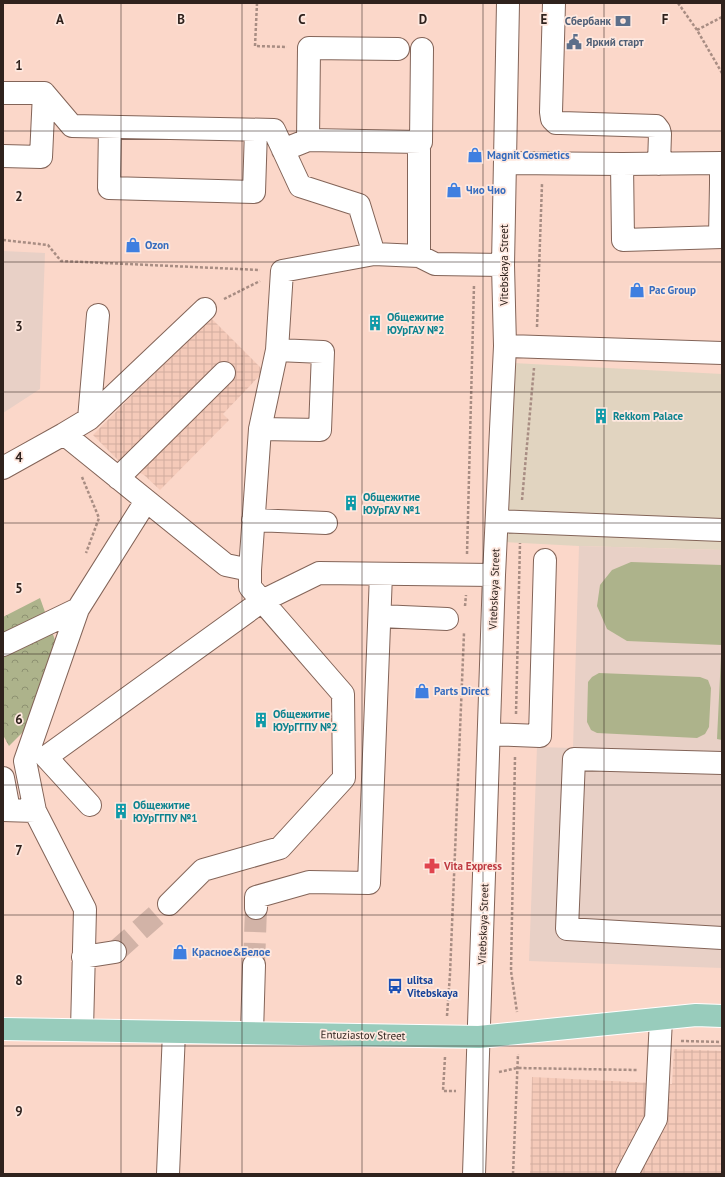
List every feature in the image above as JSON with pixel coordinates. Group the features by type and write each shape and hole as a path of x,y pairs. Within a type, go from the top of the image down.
{"main road":[{"name":"Entuziastov Street","path":"3,1029 479,1038 696,1015 722,1016"}],"street":[{"name":"Vitebskaya Street","path":"474,1174 494,575 505,346 503,266 508,3"},
{"path":"554,3 552,119 561,123 656,126 660,134 659,164"},
{"path":"308,140 309,48 398,49"},
{"path":"283,150 308,140 421,142 422,49"},
{"path":"3,93 44,93 72,126 274,130 300,186 359,205 374,254"},
{"path":"3,156 41,157 44,93"},
{"path":"110,127 109,188 254,192 256,130"},
{"path":"419,150 419,256"},
{"path":"505,163 721,164 721,237 623,240 622,164"},
{"path":"169,904 203,870 280,848 344,778 342,694 250,587 253,520 260,429 277,350 282,271 374,254 419,256 435,264 503,266"},
{"path":"3,468 89,419 205,309"},
{"path":"89,419 98,314"},
{"path":"505,346 722,353"},
{"path":"260,429 320,430 323,352 277,350"},
{"path":"118,478 224,373"},
{"path":"64,434 226,565 250,570"},
{"path":"82,1030 85,909 35,810 25,761 78,609 146,501"},
{"path":"253,520 326,522"},
{"path":"497,521 722,530"},
{"path":"489,734 540,736 545,560"},
{"path":"90,805 46,757 262,601 319,573 494,575"},
{"path":"256,908 256,898 309,882 369,883 381,574"},
{"path":"3,645 78,609"},
{"path":"380,616 456,625"},
{"path":"722,763 574,759 567,930 722,938"},
{"path":"3,778 6,810 35,810"},
{"path":"84,957 115,952"},
{"path":"252,1033 254,965"},
{"path":"627,1174 656,1119 661,1019"},
{"path":"168,1174 174,1032"}],"path":[{"path":"257,3 255,46 309,48"},
{"path":"678,3 697,30 722,74"},
{"path":"697,30 722,17"},
{"path":"3,240 48,244 61,261 282,271"},
{"path":"465,607 474,265"},
{"path":"205,309 282,271"},
{"path":"82,476 99,518 85,556"},
{"path":"443,1083 450,974 456,625"},
{"path":"478,1076 517,1068 637,1070 669,1040 722,1042"}],"shaded area":[{"path":"3,251 45,253 40,389 3,413"},
{"path":"210,317 264,371 223,414 229,420 160,490 144,475 121,463 93,435"},
{"path":"513,363 722,374 722,550 579,546 505,542"},
{"path":"579,546 722,550 722,968 529,961 537,747 573,748"},
{"path":"674,1049 722,1051 722,1174 530,1174 532,1077 672,1084"}],"green space":[{"path":"631,562 722,565 722,645 627,641 607,629 597,606 600,585 612,570"},
{"path":"40,598 55,640 26,729 9,746 3,735 3,617"},
{"path":"722,656 722,740 717,739"},
{"path":"599,673 700,677 708,680 711,688 709,727 705,734 697,738 597,733 591,730 587,722 588,682 592,677"}],"tunnel":[{"path":"115,952 169,904"},
{"path":"254,965 256,908"}],"place":[{"name":"Сбербанк","path":"623,21"},
{"name":"Яркий старт","path":"574,42"},
{"name":"Magnit Cosmetics","path":"475,155"},
{"name":"Чио Чио","path":"454,190"},
{"name":"Ozon","path":"133,245"},
{"name":"Pac Group","path":"637,290"},
{"name":"Общежитие ЮУрГАУ №2","path":"375,323"},
{"name":"Rekkom Palace","path":"601,416"},
{"name":"Общежитие ЮУрГАУ №1","path":"351,503"},
{"name":"Parts Direct","path":"422,691"},
{"name":"Общежитие ЮУрГГПУ №2","path":"261,720"},
{"name":"Общежитие ЮУрГГПУ №1","path":"121,811"},
{"name":"Vita Express","path":"432,866"},
{"name":"Красное&Белое","path":"180,952"},
{"name":"ulitsa Vitebskaya","path":"395,986"}]}
